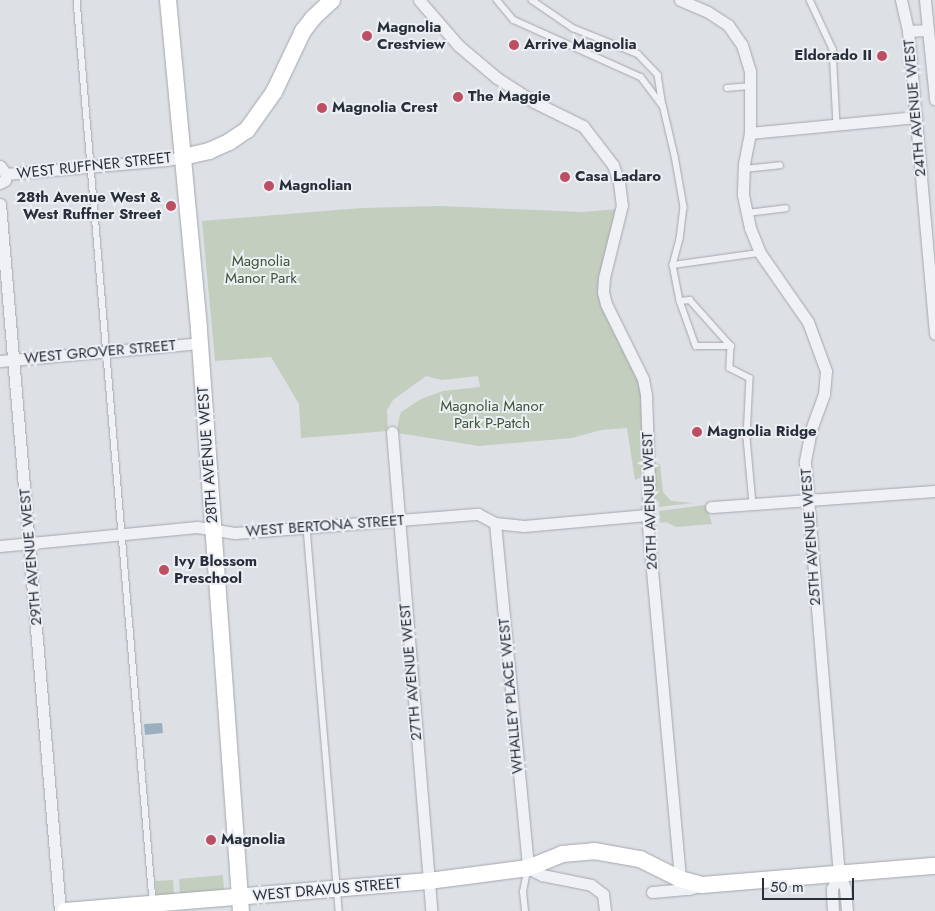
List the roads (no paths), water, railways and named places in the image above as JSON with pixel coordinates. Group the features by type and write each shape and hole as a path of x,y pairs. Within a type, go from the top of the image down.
{"street":[{"name":"28TH AVENUE WEST","path":"168,0 200,343 241,905"},
{"path":"182,156 209,151 229,142 247,130 274,92 303,31 313,18 332,0"},
{"name":"26TH AVENUE WEST","path":"419,0 459,46 497,78 534,102 583,126 612,164 620,182 622,205 604,278 603,292 606,304 643,379 649,481 647,516 680,879"},
{"name":"25TH AVENUE WEST","path":"683,0 728,25 742,45 750,71 751,86 750,133 744,169 743,194 750,228 760,253 808,322 826,371 824,394 811,430 805,462 839,873 845,888 847,911"},
{"name":"24TH AVENUE WEST","path":"902,0 908,31 935,334"},
{"name":"24TH AVENUE WEST","path":"925,0 935,99"},
{"path":"908,31 928,30"},
{"path":"750,133 916,117"},
{"name":"WEST RUFFNER STREET","path":"2,175 182,156"},
{"name":"29TH AVENUE WEST","path":"0,204 60,911"},
{"name":"WEST GROVER STREET","path":"0,361 200,343"},
{"name":"27TH AVENUE WEST","path":"392,432 431,911"},
{"path":"711,507 935,491"},
{"name":"WEST BERTONA STREET","path":"0,546 197,527 235,533 478,514 495,523 524,526 647,516"},
{"name":"WHALLEY PLACE WEST","path":"495,523 528,868"},
{"name":"WEST DRAVUS STREET","path":"65,911 241,905 338,888 429,881 528,868 562,854 594,850 640,859 680,879 702,885"},
{"name":"WEST DRAVUS STREET","path":"652,892 689,889 702,885 935,866"},
{"name":"WEST DRAVUS STREET","path":"528,868 542,875 591,885 604,894 605,911"},
{"name":"25TH AVENUE WEST","path":"833,911 832,889 839,873"}],"lane":[{"path":"77,0 154,908"},
{"path":"497,0 514,20 641,77 662,105"},
{"path":"532,0 573,28 638,54 658,75 662,105 676,156 684,207 680,239 673,265 680,301 696,346 731,346"},
{"path":"810,0 833,48 837,125"},
{"path":"727,88 751,86"},
{"path":"744,169 780,165"},
{"path":"747,213 786,208"},
{"path":"673,265 760,253"},
{"path":"680,301 690,300 731,346 730,368 750,378 747,438 753,504"},
{"path":"307,528 339,911"},
{"path":"525,911 523,892 528,868"}],"water":[{"path":"162,723 163,733 145,735 144,724"}],"place":[{"name":"Magnolia Crestview","path":"367,36"},
{"name":"Arrive Magnolia","path":"514,45"},
{"name":"Eldorado II","path":"882,56"},
{"name":"The Maggie","path":"458,97"},
{"name":"Magnolia Crest","path":"322,108"},
{"name":"Casa Ladaro","path":"565,177"},
{"name":"Magnolian","path":"269,186"},
{"name":"28th Avenue West & West Ruffner Street","path":"171,206"},
{"name":"Magnolia Ridge","path":"697,432"},
{"name":"Ivy Blossom Preschool","path":"164,570"},
{"name":"Magnolia","path":"211,840"}],"park label":[{"name":"Magnolia Manor Park","path":"261,270"},
{"name":"Magnolia Manor Park P-Patch","path":"492,414"}]}
